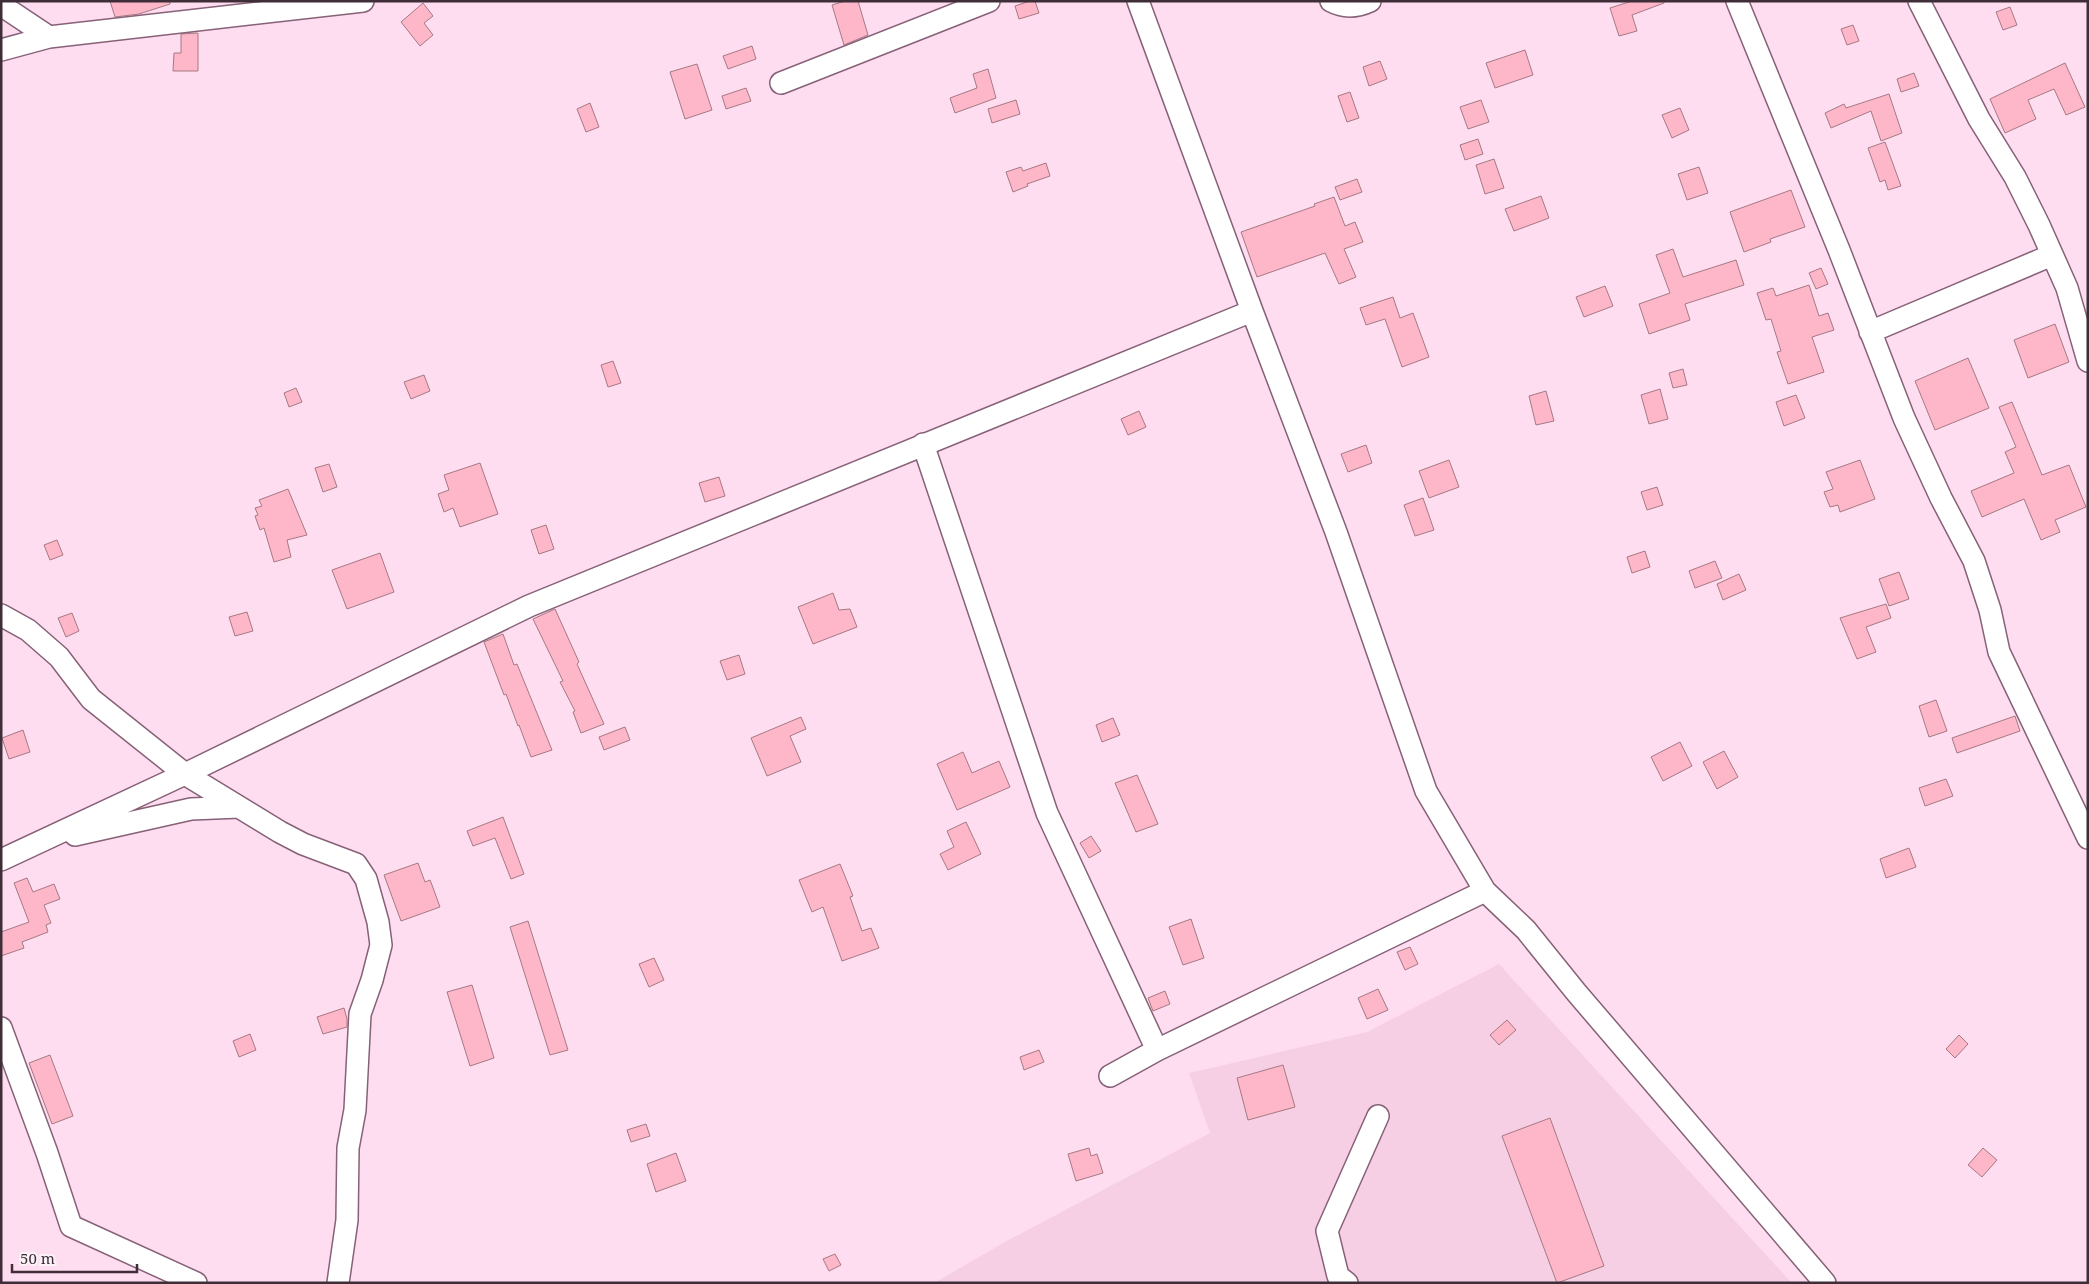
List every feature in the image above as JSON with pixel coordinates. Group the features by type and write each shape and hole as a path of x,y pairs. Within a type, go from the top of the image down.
{"street":[{"path":"1,50 49,37 363,1"},
{"path":"781,83 989,1"},
{"path":"1138,1 1336,532 1426,791 1485,891 1526,930 1576,992 1825,1283"},
{"path":"1331,1 1340,6 1359,6 1370,1"},
{"path":"1737,1 1804,163 1904,418 1941,498 1974,561 1990,610 1999,652 2088,838"},
{"path":"1919,1 1979,120 2015,176 2067,288 2088,361"},
{"path":"1,5 49,37"},
{"path":"1870,332 2052,255"},
{"path":"1,860 185,774 529,606 1252,311"},
{"path":"923,444 1047,813 1157,1050"},
{"path":"1,615 28,630 58,657 91,699 185,774 280,832 303,844 356,864 366,879 378,922 381,945 372,980 360,1014 355,1110 348,1148 347,1220 338,1283"},
{"path":"40,842 191,809 239,807"},
{"path":"1110,1076 1157,1050 1485,891"},
{"path":"1,1028 47,1153 71,1226 196,1283"},
{"path":"1347,1283 1338,1276 1327,1231 1378,1116"}],"shaded area":[{"path":"1499,964 1792,1283 934,1283 1005,1242 1210,1133 1189,1073 1367,1032"}],"building":[{"path":"110,1 170,1 170,4 139,14 115,17"},
{"path":"845,1 858,1 868,35 844,45 832,5"},
{"path":"1035,1 1039,13 1019,19 1015,6"},
{"path":"1632,1 1664,1 1664,3 1632,15 1637,31 1619,36 1610,8"},
{"path":"423,3 433,16 424,23 433,35 420,46 401,22"},
{"path":"2010,7 2017,25 2003,30 1996,12"},
{"path":"1853,25 1859,41 1847,45 1841,29"},
{"path":"198,33 198,71 173,71 174,53 181,53 181,34"},
{"path":"752,46 756,59 728,69 723,56"},
{"path":"1525,50 1533,75 1495,88 1486,63"},
{"path":"1380,61 1387,79 1369,86 1363,67"},
{"path":"2065,63 2085,107 2066,115 2054,89 2028,100 2036,119 2005,133 1990,99"},
{"path":"697,64 712,110 685,119 670,72"},
{"path":"988,69 996,98 955,113 950,98 977,88 973,74"},
{"path":"1914,73 1919,86 1901,92 1897,79"},
{"path":"746,88 751,101 726,109 722,96"},
{"path":"1350,92 1359,118 1347,122 1338,96"},
{"path":"1889,94 1902,133 1881,141 1871,111 1831,128 1825,113 1844,104 1846,108"},
{"path":"1016,100 1020,114 992,123 988,109"},
{"path":"1481,100 1489,122 1468,129 1460,107"},
{"path":"590,103 599,127 586,132 577,109"},
{"path":"1680,108 1689,130 1672,138 1662,115"},
{"path":"1478,139 1483,154 1465,160 1460,145"},
{"path":"1885,142 1901,186 1888,190 1885,180 1880,182 1868,148"},
{"path":"1494,159 1504,188 1485,194 1476,165"},
{"path":"1046,163 1050,176 1027,184 1028,186 1013,192 1006,172 1021,167 1023,171"},
{"path":"1699,167 1708,193 1687,200 1678,174"},
{"path":"1357,179 1362,192 1340,200 1335,187"},
{"path":"1791,190 1805,227 1770,239 1771,242 1744,252 1730,212"},
{"path":"1541,196 1549,218 1514,231 1505,209"},
{"path":"1334,197 1345,226 1355,222 1363,242 1344,249 1356,277 1339,284 1325,253 1257,277 1241,232 1315,206 1314,204"},
{"path":"1673,249 1683,277 1736,260 1744,285 1685,304 1690,320 1649,334 1639,304 1670,293 1656,255"},
{"path":"1821,268 1828,284 1816,289 1809,273"},
{"path":"1809,285 1819,316 1828,313 1834,330 1812,337 1824,372 1788,384 1777,352 1781,351 1771,319 1766,320 1757,293 1773,288 1776,296"},
{"path":"1605,286 1613,306 1584,317 1576,297"},
{"path":"1393,297 1400,318 1413,313 1429,357 1402,367 1385,319 1366,325 1360,308"},
{"path":"2055,324 2069,362 2028,378 2014,340"},
{"path":"1968,358 1989,408 1935,430 1915,381"},
{"path":"613,361 621,383 608,387 601,365"},
{"path":"1683,369 1687,385 1673,388 1669,373"},
{"path":"424,375 430,391 411,399 404,382"},
{"path":"296,388 302,402 289,407 284,393"},
{"path":"1660,389 1668,419 1649,424 1641,395"},
{"path":"1546,391 1554,421 1536,425 1529,396"},
{"path":"1796,395 1805,418 1784,426 1776,402"},
{"path":"2012,402 2042,475 2069,465 2086,507 2055,520 2060,532 2041,540 2024,499 1982,517 1971,491 2014,473 2005,452 2016,447 1999,407"},
{"path":"1139,411 1146,427 1128,435 1121,419"},
{"path":"1366,445 1372,463 1348,472 1341,454"},
{"path":"1449,460 1459,487 1429,498 1419,471"},
{"path":"1860,460 1875,499 1840,512 1838,505 1830,507 1824,492 1833,489 1826,472"},
{"path":"480,463 498,514 460,527 453,508 444,512 438,494 449,490 444,475"},
{"path":"329,464 337,487 323,492 315,468"},
{"path":"719,477 725,496 705,502 699,483"},
{"path":"1657,487 1663,505 1647,510 1641,492"},
{"path":"288,489 307,535 287,540 291,557 274,562 264,528 260,530 255,516 258,515 255,508 262,506 259,500"},
{"path":"1423,498 1434,530 1415,536 1404,505"},
{"path":"546,525 554,549 539,554 531,530"},
{"path":"57,540 63,555 50,560 44,545"},
{"path":"1645,551 1650,567 1632,573 1627,557"},
{"path":"380,553 394,592 347,609 332,570"},
{"path":"1715,561 1722,578 1695,588 1689,571"},
{"path":"1899,572 1909,599 1889,606 1879,579"},
{"path":"1739,574 1746,590 1723,600 1717,584"},
{"path":"833,593 839,610 850,609 857,627 813,644 798,607"},
{"path":"1886,604 1891,618 1866,627 1876,652 1857,659 1840,618"},
{"path":"555,609 604,724 581,733 573,712 575,711 560,682 563,681 533,619"},
{"path":"247,612 253,631 235,636 229,617"},
{"path":"72,613 79,631 66,637 58,618"},
{"path":"503,634 514,665 517,664 552,750 531,757 506,694 504,695 484,642"},
{"path":"739,655 745,674 727,680 720,661"},
{"path":"1936,700 1947,731 1929,737 1919,706"},
{"path":"2015,716 2020,731 1957,753 1952,738"},
{"path":"801,717 806,729 790,736 801,762 767,776 751,738"},
{"path":"1113,718 1120,735 1102,742 1096,725"},
{"path":"625,727 630,740 604,750 599,737"},
{"path":"23,730 30,752 9,759 2,738"},
{"path":"1680,742 1692,766 1663,781 1651,757"},
{"path":"1724,751 1738,777 1717,789 1703,762"},
{"path":"963,752 972,773 999,761 1010,787 957,810 937,764"},
{"path":"1137,775 1158,824 1136,832 1115,783"},
{"path":"1946,779 1953,796 1925,806 1919,788"},
{"path":"503,817 524,874 511,879 495,838 473,846 467,831"},
{"path":"966,822 981,854 948,870 940,854 954,847 947,831"},
{"path":"1091,836 1101,851 1089,858 1080,843"},
{"path":"1909,848 1916,867 1886,878 1880,859"},
{"path":"418,863 425,882 430,880 440,907 401,921 384,875"},
{"path":"840,864 853,896 850,897 862,931 871,928 879,948 842,961 823,907 812,912 799,880"},
{"path":"27,878 33,892 54,884 60,899 44,905 51,923 46,925 48,932 22,942 24,948 1,956 1,932 29,922 14,883"},
{"path":"1191,919 1204,958 1183,965 1169,927"},
{"path":"528,921 568,1050 550,1055 510,927"},
{"path":"1410,947 1418,964 1405,970 1397,952"},
{"path":"654,958 664,980 649,987 639,964"},
{"path":"472,985 494,1058 470,1066 447,992"},
{"path":"1378,989 1388,1010 1367,1019 1358,998"},
{"path":"1165,991 1170,1004 1153,1011 1148,998"},
{"path":"344,1008 347,1027 323,1034 317,1017"},
{"path":"1507,1020 1516,1030 1499,1045 1490,1035"},
{"path":"250,1034 256,1050 239,1057 233,1041"},
{"path":"1959,1035 1968,1044 1955,1058 1946,1049"},
{"path":"1039,1050 1044,1062 1024,1070 1020,1057"},
{"path":"50,1055 73,1116 52,1124 29,1063"},
{"path":"1283,1065 1295,1107 1248,1120 1237,1078"},
{"path":"1550,1118 1604,1266 1557,1283 1502,1136"},
{"path":"646,1124 650,1136 631,1142 627,1130"},
{"path":"1089,1148 1091,1156 1097,1154 1103,1173 1076,1181 1068,1154"},
{"path":"1983,1148 1997,1160 1982,1177 1968,1165"},
{"path":"676,1153 686,1181 656,1192 647,1164"},
{"path":"835,1254 841,1265 829,1271 823,1259"}]}
